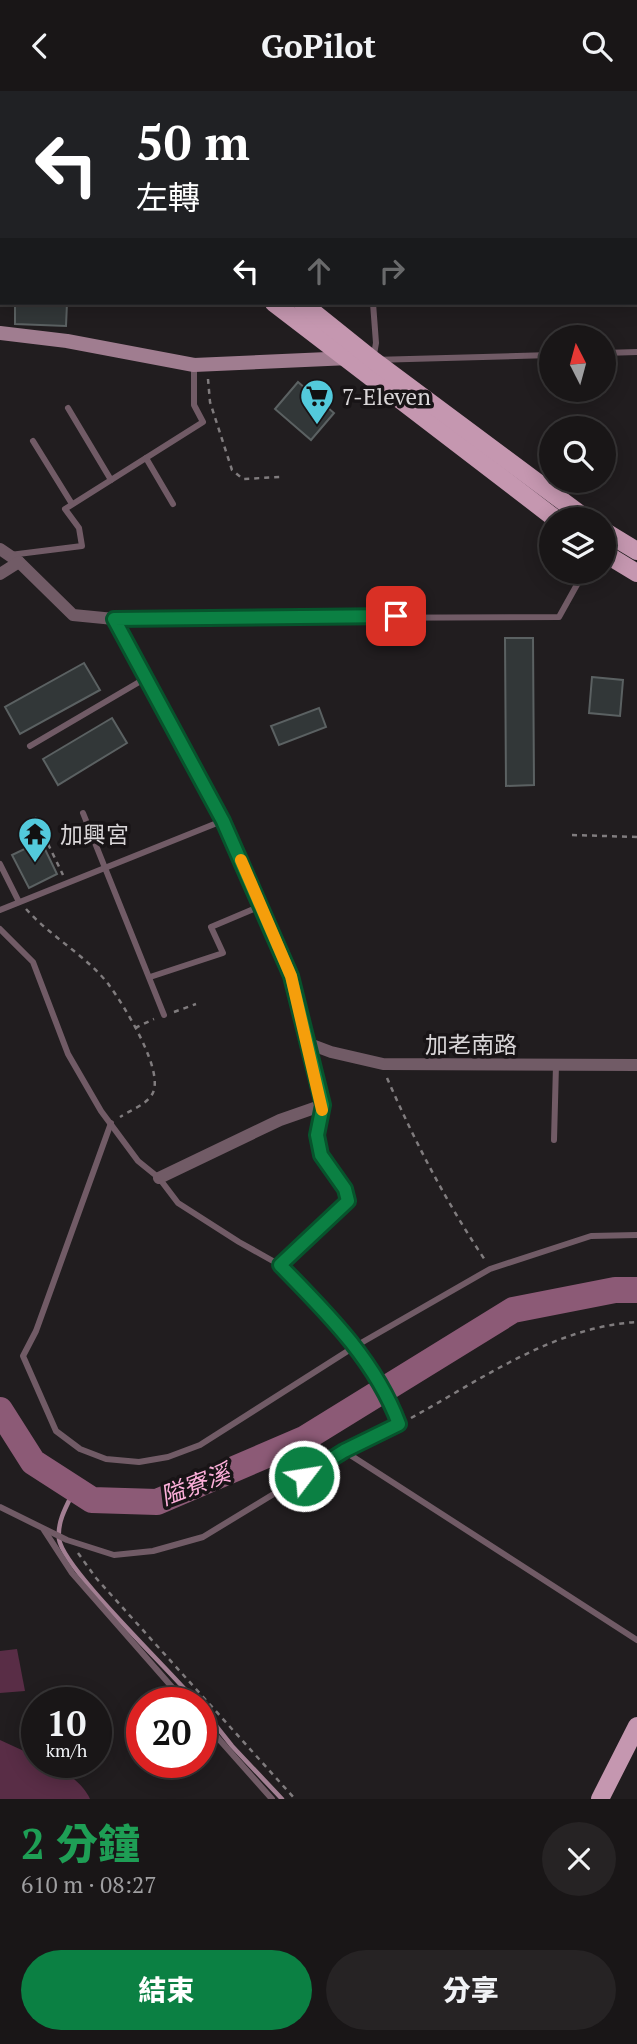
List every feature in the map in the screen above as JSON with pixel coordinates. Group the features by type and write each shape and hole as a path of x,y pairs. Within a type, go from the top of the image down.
{"main road":[{"path":"277,305 540,507"},
{"path":"305,305 571,507"},
{"path":"616,538 637,551"},
{"path":"616,560 637,573"},
{"path":"600,1799 637,1726"}],"street":[{"path":"0,333 67,341 202,365 343,357 373,359"},
{"path":"4,552 19,562 73,615 114,619 223,821 291,976 323,1105 317,1135 321,1155 345,1189 348,1201 280,1265"},
{"path":"0,574 19,562"},
{"name":"加老南路","path":"307,1042 331,1052 383,1064 637,1065"},
{"path":"159,1178 280,1121 323,1105"},
{"path":"358,1350 399,1424"}],"lane":[{"path":"373,305 376,343 373,359 539,355"},
{"path":"616,353 637,352"},
{"path":"4,552 82,546 79,529 65,509 202,422 194,405 202,365"},
{"path":"68,408 111,480"},
{"path":"33,441 72,504"},
{"path":"146,458 173,504"},
{"path":"114,619 559,617 577,584"},
{"path":"30,746 146,678"},
{"path":"83,813 164,1015"},
{"path":"0,910 223,821"},
{"path":"0,864 19,902"},
{"path":"150,977 223,953 211,927 262,906"},
{"path":"0,929 33,963 68,1054 138,1161 159,1178 178,1203 239,1243 280,1265 330,1316 358,1350"},
{"path":"554,1140 556,1065"},
{"path":"111,1123 36,1331 23,1356 56,1431 80,1449 106,1459 139,1462 168,1457 200,1445 490,1269 591,1236 637,1235"},
{"path":"0,1507 67,1539 114,1555 153,1551 203,1537 344,1451 399,1424"},
{"path":"344,1451 637,1640"},
{"path":"43,1528 72,1573 172,1687"},
{"path":"217,1738 272,1799"}],"path":[{"path":"202,365 209,402 232,470 243,478 281,477"},
{"path":"35,817 67,884"},
{"path":"572,835 637,837"},
{"path":"19,902 44,930 108,984 146,1051 154,1071 154,1090 151,1097 111,1123"},
{"path":"383,1064 421,1153 454,1214 490,1269"},
{"path":"399,1424 556,1338 621,1322 637,1322"},
{"path":"67,1539 96,1578 295,1799"}],"shaded area":[{"path":"17,1649 24,1687 21,1687 21,1691 0,1693 0,1651"},
{"path":"0,1740 21,1750 21,1778 72,1778 90,1799 0,1799"}],"building":[{"path":"15,305 67,305 66,326 15,324"},
{"path":"298,382 334,413 311,440 275,409"},
{"path":"505,638 533,638 534,785 506,786"},
{"path":"84,663 100,690 20,734 5,707"},
{"path":"592,677 623,680 620,716 589,713"},
{"path":"319,708 326,727 279,745 271,726"},
{"path":"112,718 127,743 58,785 43,759"},
{"name":"加興宮","path":"41,841 57,874 29,888 12,855"}],"waterway":[{"name":"隘寮溪","path":"0,1410 33,1462 92,1500 157,1502 304,1439 513,1310 615,1290 637,1290"},
{"path":"75,1489 63,1513 60,1526 59,1539 65,1553 98,1596 182,1687"},
{"path":"217,1727 282,1799"}],"slow traffic":[{"path":"241,860 291,976 323,1105 322,1110"}],"place":[{"name":"7-Eleven","path":"317,426"},
{"name":"加興宮","path":"35,864"}],"route":[{"path":"304,1476 344,1451 399,1424 362,1353 280,1265 348,1201 345,1189 321,1155 317,1135 323,1105 291,976 223,821 114,619 396,616"}]}
